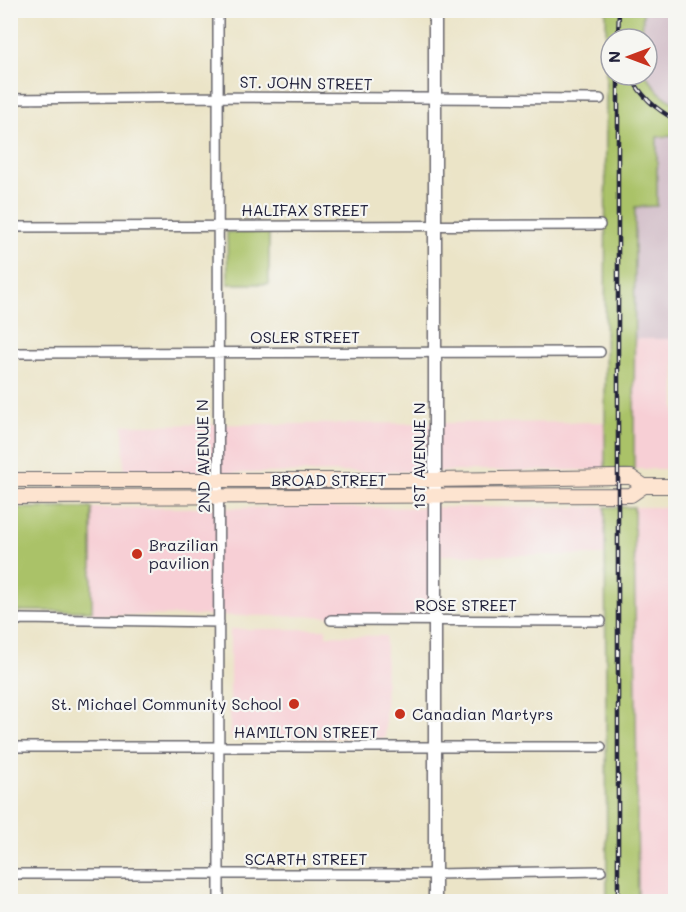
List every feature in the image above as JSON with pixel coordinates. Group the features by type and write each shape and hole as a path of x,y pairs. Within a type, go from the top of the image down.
{"main road":[{"name":"BROAD STREET","path":"10,480 435,480 630,477 644,486 675,486"},
{"name":"BROAD STREET","path":"10,497 631,495 644,486"}],"street":[{"name":"2ND AVENUE N","path":"218,10 219,902"},
{"name":"1ST AVENUE N","path":"435,10 435,902"},
{"name":"ST. JOHN STREET","path":"10,99 218,97 435,100 600,99"},
{"name":"HALIFAX STREET","path":"10,227 600,225"},
{"name":"OSLER STREET","path":"10,353 600,352"},
{"path":"10,624 21,619 219,622"},
{"name":"ROSE STREET","path":"331,620 601,621"},
{"name":"HAMILTON STREET","path":"10,747 602,747"},
{"name":"SCARTH STREET","path":"10,874 435,874 601,871"}],"shaded area":[{"path":"643,11 675,11 675,104 655,87 659,87 659,27 642,27"},
{"path":"675,136 675,339 635,339 635,206 657,206 657,137"},
{"path":"635,339 675,339 675,469 634,469"},
{"path":"605,422 605,470 124,474 123,425"},
{"path":"605,507 605,555 431,555 430,617 92,615 92,508"},
{"path":"634,507 675,507 675,901 638,901"},
{"path":"230,629 326,629 326,635 386,636 385,738 230,738"}],"green space":[{"path":"606,11 643,11 642,27 606,27"},
{"path":"606,87 655,87 675,104 675,136 657,137 657,206 635,207 634,469 605,470"},
{"path":"227,232 269,232 269,284 228,284"},
{"path":"605,507 634,507 638,901 607,901"},
{"path":"11,508 92,508 92,611 20,611 11,617"}],"railway":[{"path":"618,27 619,10"},
{"path":"618,87 618,902"},
{"path":"638,87 649,101 676,120"}],"place":[{"name":"Brazilian pavilion","path":"137,554"},
{"name":"St. Michael Community School","path":"294,704"},
{"name":"Canadian Martyrs","path":"400,714"}]}
